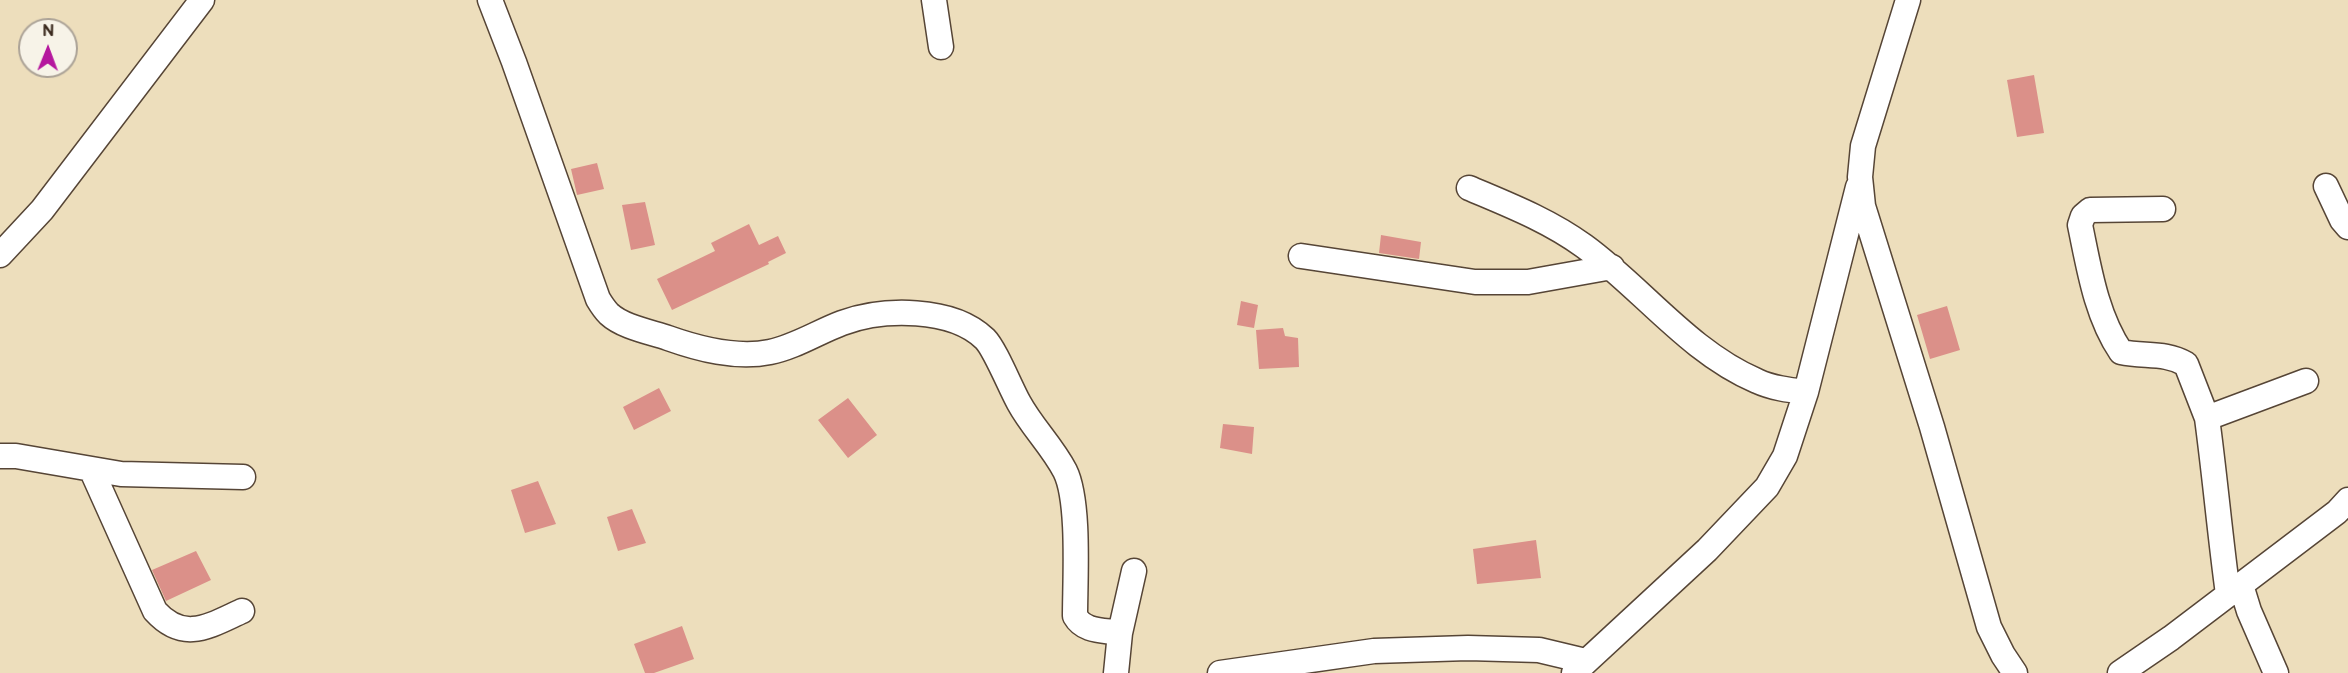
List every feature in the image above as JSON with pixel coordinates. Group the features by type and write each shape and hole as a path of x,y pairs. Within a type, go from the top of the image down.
{"street":[{"path":"0,255 42,210 202,0"},
{"path":"490,0 598,299 610,315 632,326 700,349 737,354 770,353 843,322 880,315 910,313 938,316 969,326 987,341 1022,408 1052,448 1066,474 1073,498 1075,616 1087,628 1120,633"},
{"path":"934,0 941,47"},
{"path":"1220,673 1374,651 1468,648 1539,650 1587,666 1707,550 1767,487 1785,456 1806,392 1860,177 1863,146 1908,0"},
{"path":"1860,177 1863,206 1932,427 1989,627 2015,673"},
{"path":"2326,186 2348,226"},
{"path":"1469,188 1546,221 1612,267 1716,359 1757,382 1806,392"},
{"path":"2163,209 2090,210 2083,216 2080,225 2096,295 2108,333 2121,352 2143,356 2171,356 2186,364 2207,418 2217,492 2218,528 2234,590 2249,610 2276,673"},
{"path":"1301,256 1475,282 1528,282 1612,267"},
{"path":"2207,418 2306,381"},
{"path":"0,456 16,456 92,471 121,474 243,477"},
{"path":"92,471 155,611 166,623 181,629 201,629 242,610"},
{"path":"2120,673 2171,638 2337,512 2348,500"},
{"path":"1116,673 1120,633 1134,571"}],"building":[{"path":"2034,75 2044,133 2017,137 2007,80"},
{"path":"597,163 604,189 577,195 571,169"},
{"path":"645,202 655,245 631,250 622,205"},
{"path":"749,224 759,245 778,236 786,253 768,262 769,264 672,310 657,279 715,251 711,243"},
{"path":"1381,235 1421,242 1419,259 1379,253"},
{"path":"1241,301 1258,305 1254,328 1237,325"},
{"path":"1947,306 1960,350 1930,359 1917,315"},
{"path":"1283,328 1285,336 1298,338 1299,367 1259,369 1256,330"},
{"path":"659,388 671,411 634,430 623,407"},
{"path":"848,398 877,435 848,458 818,420"},
{"path":"1223,424 1254,427 1252,454 1220,448"},
{"path":"538,481 556,524 525,533 511,490"},
{"path":"632,509 646,543 618,551 607,517"},
{"path":"1536,540 1541,578 1477,584 1473,549"},
{"path":"196,551 211,580 166,601 152,570"},
{"path":"682,626 694,659 654,673 645,673 634,644"}]}
